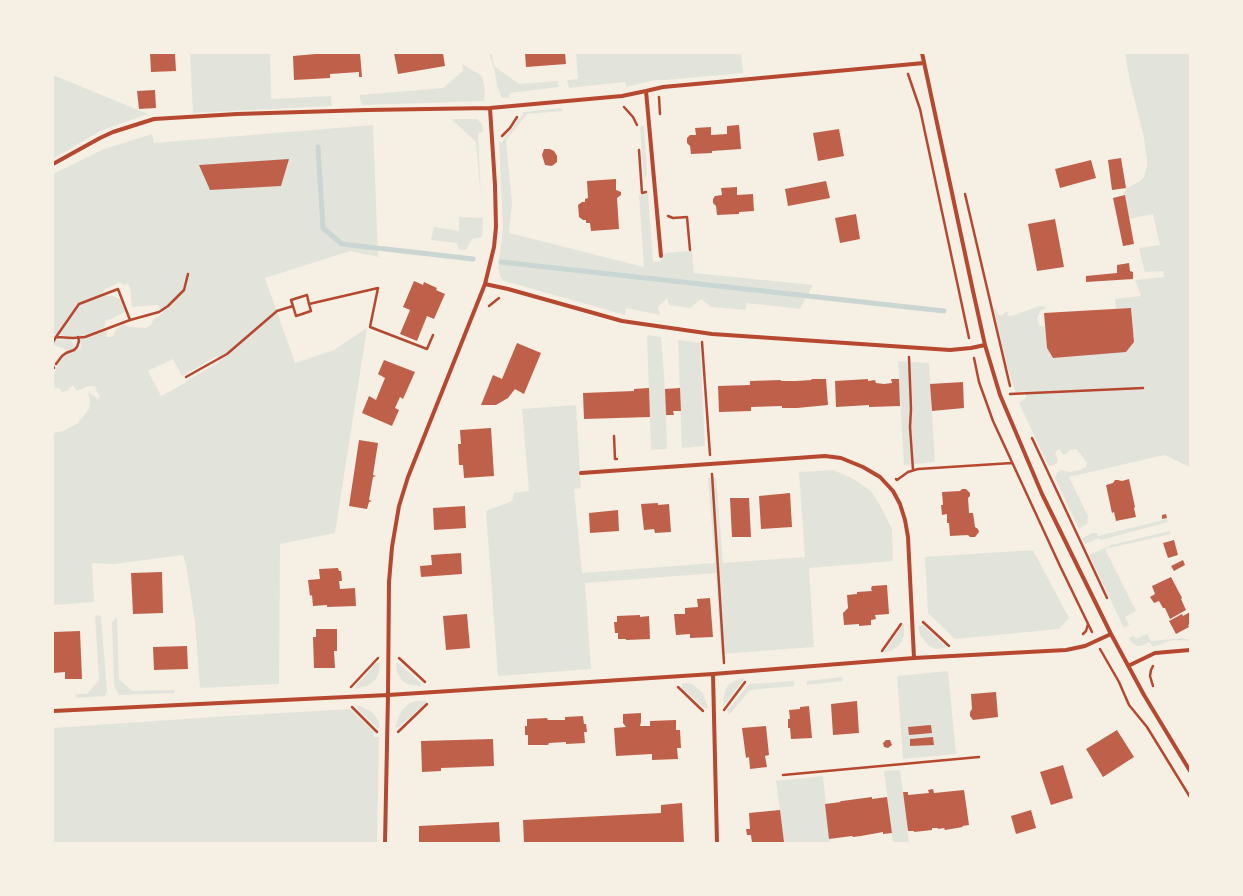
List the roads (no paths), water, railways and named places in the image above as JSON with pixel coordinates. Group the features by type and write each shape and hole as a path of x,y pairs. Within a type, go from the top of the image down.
{"street":[{"path":"922,53 985,345 1000,394 1042,494 1111,634 1128,666 1190,771"},
{"path":"53,164 113,132 154,120 252,114 490,108 622,96 659,88 924,63"},
{"path":"646,91 661,256"},
{"path":"385,843 389,570 392,547 399,506 408,478 485,284 494,247 496,227 490,108"},
{"path":"485,284 622,320 712,334 950,350 985,345"},
{"path":"581,473 833,456 849,460 863,467 884,480 893,491 900,504 907,531 914,658"},
{"path":"53,711 388,696 713,674 914,658 1068,649 1085,646 1111,634"},
{"path":"1128,666 1156,653 1190,650"},
{"path":"713,674 717,843"}],"waterway":[{"path":"318,147 323,228 342,244 473,259"},
{"path":"501,262 944,311"}]}
